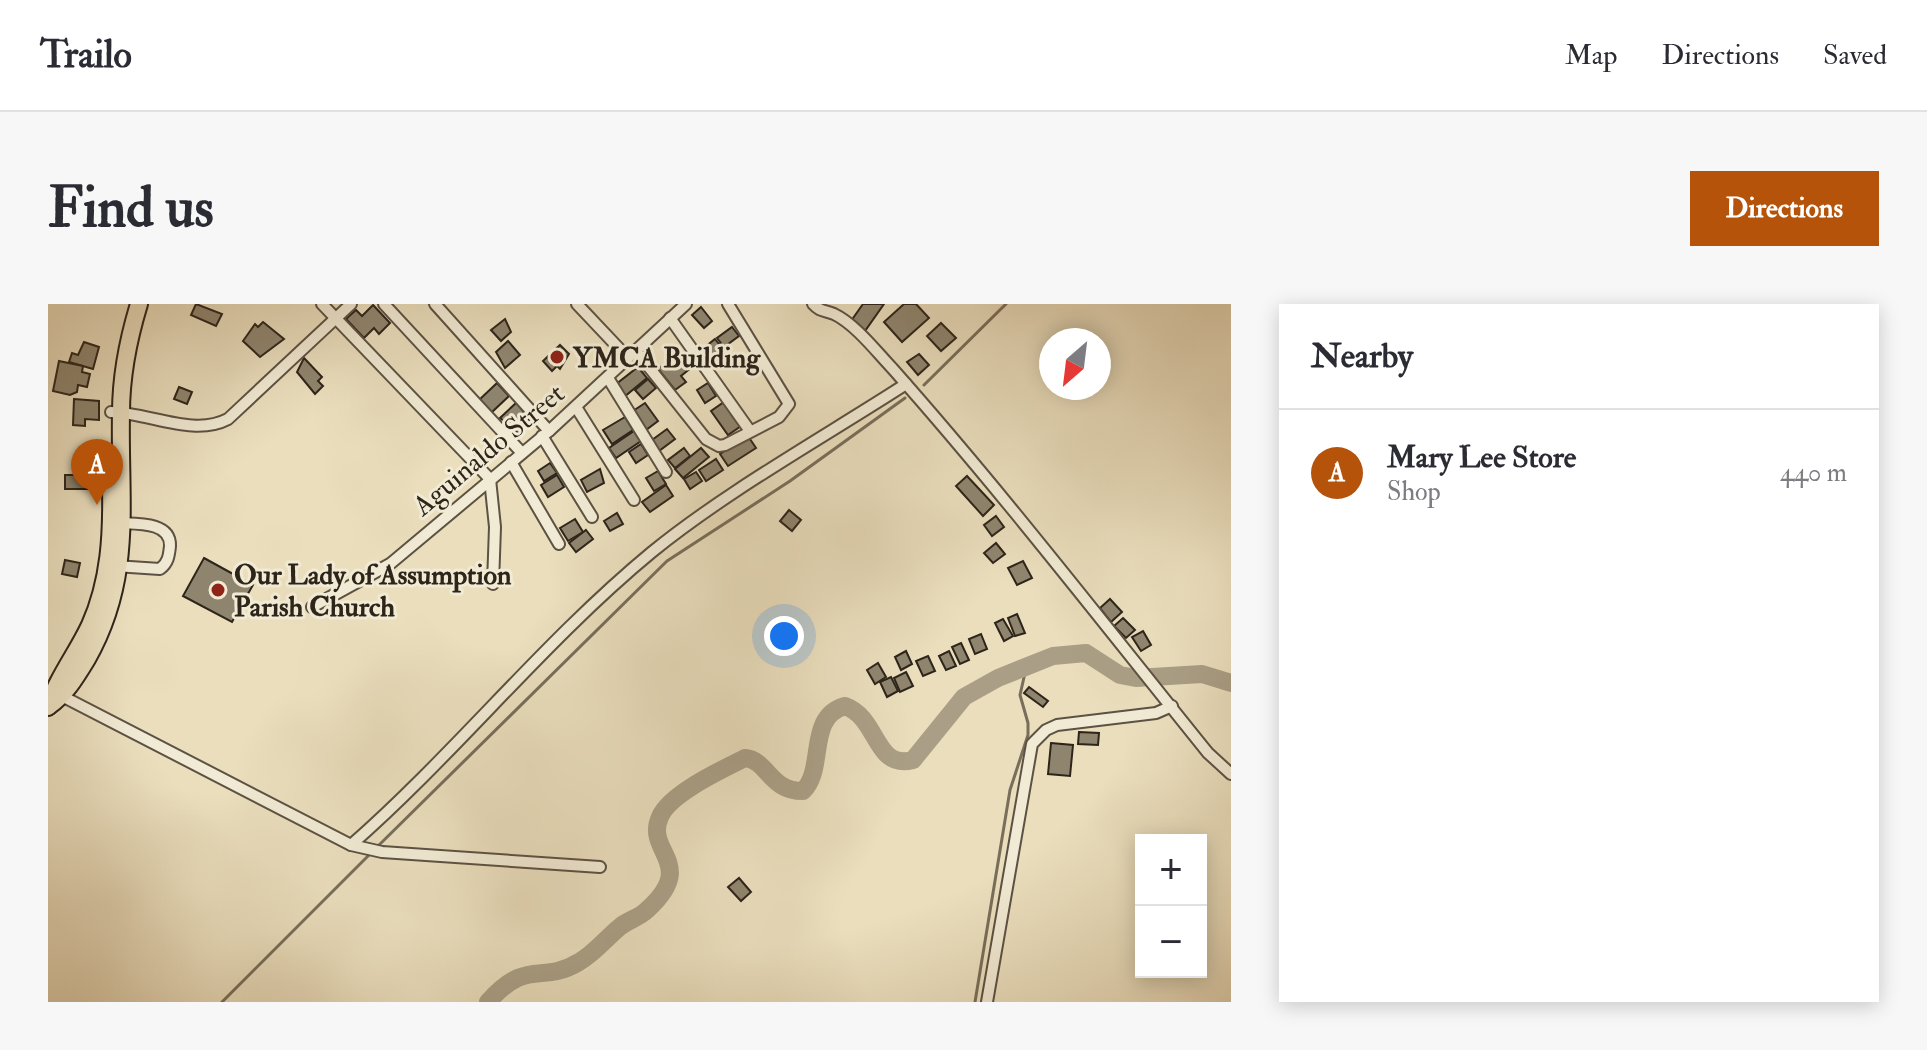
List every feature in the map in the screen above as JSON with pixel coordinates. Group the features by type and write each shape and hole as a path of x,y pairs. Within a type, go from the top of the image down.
{"highway":[{"path":"53,700 102,630 114,566 117,523 116,412 121,346 129,304"},
{"path":"121,346 139,304"}],"street":[{"path":"322,304 490,479 495,527 493,584"},
{"path":"116,412 138,413 196,428 213,427 228,419 351,304"},
{"path":"384,304 522,453"},
{"path":"435,304 546,434 592,517"},
{"path":"577,304 632,355 712,443 725,445 779,417 789,404 728,304"},
{"name":"Aguinaldo Street","path":"312,607 390,564 546,434 686,304"},
{"path":"813,304 819,311 834,314 852,329 906,384 1137,662 1208,753 1231,774"},
{"path":"670,318 750,431"},
{"path":"608,378 666,472"},
{"path":"351,845 410,791 598,601 652,553 906,384"},
{"path":"576,407 634,500"},
{"path":"511,462 559,544"},
{"path":"114,566 160,569 168,559 170,542 169,536 158,528 117,523"},
{"path":"53,700 351,845 382,852 600,867"},
{"path":"987,1002 1032,744 1046,730 1057,725 1156,713 1169,702"}],"building":[{"path":"196,304 222,314 216,326 191,315"},
{"path":"863,304 884,304 865,331 851,321"},
{"path":"904,304 916,304 929,318 902,342 884,322"},
{"path":"373,305 390,323 379,334 374,328 364,338 346,319 356,310 362,316"},
{"path":"701,307 712,321 704,328 692,315"},
{"path":"505,319 511,332 501,341 491,330"},
{"path":"263,322 284,339 260,357 243,341 255,324 258,327"},
{"path":"941,323 956,338 941,351 927,336"},
{"path":"732,327 739,336 724,347 717,338"},
{"path":"715,339 723,349 707,362 699,352"},
{"path":"508,341 520,355 505,368 496,352"},
{"path":"84,342 99,347 93,369 69,362 72,353 78,355"},
{"name":"YMCA Building","path":"560,345 569,354 560,369 557,366 552,371 543,361"},
{"path":"919,354 929,365 918,375 907,362"},
{"path":"304,358 322,377 318,381 323,386 315,394 297,372"},
{"path":"685,358 692,367 681,376 686,382 675,390 658,369 667,362 671,368"},
{"path":"59,361 83,366 82,372 90,374 87,387 78,385 77,392 70,395 53,391"},
{"path":"638,367 647,378 624,397 615,385"},
{"path":"648,379 656,388 643,399 635,390"},
{"path":"497,383 509,396 491,413 479,400"},
{"path":"708,383 716,396 705,403 697,390"},
{"path":"179,387 192,392 187,404 174,399"},
{"path":"74,399 99,401 99,420 85,419 85,426 73,425"},
{"path":"517,402 529,420 520,435 500,418"},
{"path":"724,402 741,426 728,435 711,411"},
{"path":"645,403 658,421 646,430 633,411"},
{"path":"625,417 633,430 612,444 603,430"},
{"path":"667,429 675,439 659,451 652,440"},
{"path":"634,431 641,441 616,458 609,448"},
{"path":"748,436 756,448 728,466 720,454"},
{"path":"641,444 648,455 636,463 629,452"},
{"path":"684,448 690,456 675,468 668,460"},
{"path":"701,448 709,457 683,478 675,469"},
{"path":"716,459 723,470 706,481 699,470"},
{"path":"550,463 557,473 544,481 538,471"},
{"path":"600,469 604,483 587,492 581,480"},
{"path":"658,471 666,484 654,491 646,478"},
{"path":"74,472 92,472 92,489 65,489 65,475 74,475"},
{"path":"696,472 702,481 690,489 684,479"},
{"path":"557,475 564,487 548,497 541,485"},
{"path":"967,476 994,505 983,516 956,486"},
{"path":"666,485 673,496 650,512 642,502"},
{"path":"789,510 801,520 792,531 780,521"},
{"path":"617,513 623,524 610,531 604,521"},
{"path":"996,516 1004,527 992,536 984,525"},
{"path":"575,519 583,532 568,541 560,528"},
{"path":"586,530 593,539 576,552 569,543"},
{"path":"996,543 1005,554 993,563 984,553"},
{"name":"Our Lady of Assumption Parish Church","path":"204,558 253,585 232,622 183,596"},
{"path":"65,560 80,563 77,577 62,574"},
{"path":"1023,561 1032,578 1017,585 1008,568"},
{"path":"1110,599 1122,612 1111,622 1100,608"},
{"path":"1017,614 1025,633 1015,636 1008,618"},
{"path":"1123,618 1135,630 1126,638 1114,626"},
{"path":"1003,619 1013,636 1004,641 995,623"},
{"path":"1143,631 1151,645 1141,651 1132,637"},
{"path":"981,634 987,649 975,654 969,639"},
{"path":"961,643 969,660 960,664 952,647"},
{"path":"906,651 912,664 901,670 895,657"},
{"path":"949,651 956,666 946,670 939,656"},
{"path":"928,656 935,671 923,676 916,661"},
{"path":"878,663 886,677 875,684 867,670"},
{"path":"906,672 913,686 900,692 894,678"},
{"path":"891,677 898,691 887,697 880,682"},
{"path":"1029,687 1048,701 1043,707 1024,693"},
{"path":"1079,732 1099,733 1098,745 1078,744"},
{"path":"1051,743 1073,745 1070,776 1048,774"},
{"path":"739,878 751,892 741,901 728,887"}],"waterway":[{"path":"924,385 1006,304"},
{"path":"377,847 667,561 790,481 905,398"},
{"path":"488,1002 514,980 554,972 579,962 621,926 641,915 662,894 669,881 670,869 657,829 665,808 685,791 745,758 759,764 783,786 803,791 814,770 825,721 845,706 864,721 883,750 900,761 913,760 964,697 998,678 1053,656 1086,653 1120,675 1136,678 1202,674 1231,683"},
{"path":"975,1002 1010,790 1028,735 1020,695 1027,664"},
{"path":"222,1002 372,852"}],"place":[{"name":"YMCA Building","path":"557,357"},
{"name":"Mary Lee Store","path":"97,505"},
{"name":"Our Lady of Assumption Parish Church","path":"218,590"}]}
